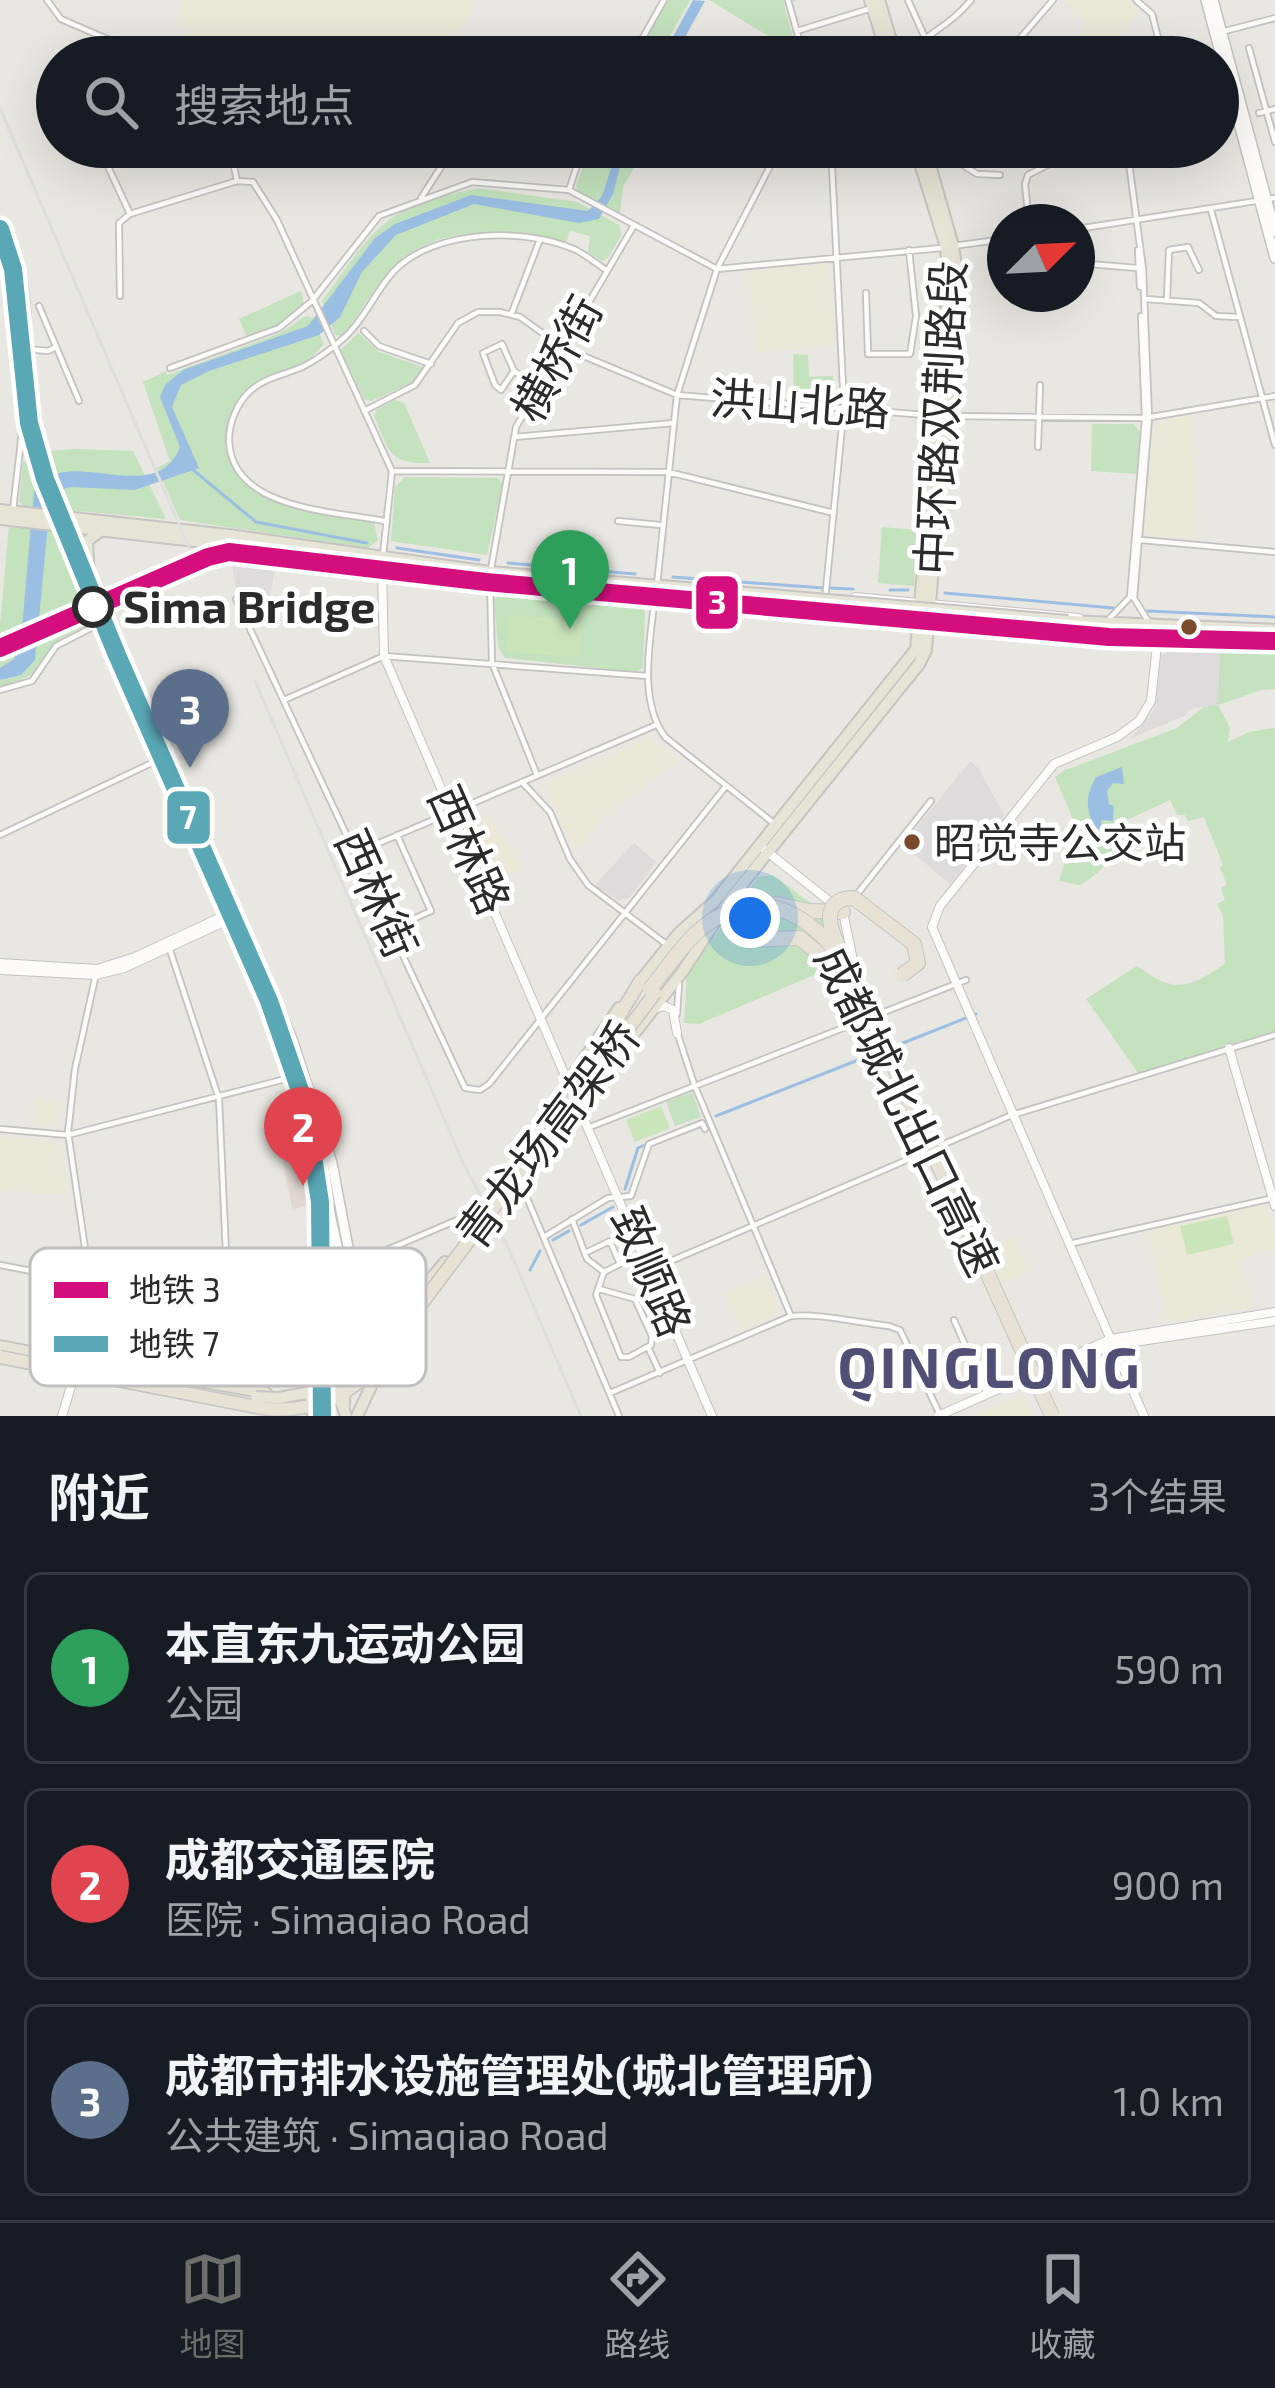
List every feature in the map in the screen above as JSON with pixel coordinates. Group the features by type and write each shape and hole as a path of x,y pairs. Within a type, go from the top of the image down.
{"highway":[{"path":"847,974 828,920 836,903 848,898 859,901 914,944 918,963 902,975"},
{"path":"843,912 752,900 737,912 743,932 756,941 800,938 847,974"},
{"name":"成都城北出口高速","path":"649,988 695,934 727,912 760,907 806,919 835,946 1047,1416"},
{"path":"578,1083 631,1001 649,988"},
{"name":"青龙场高架桥","path":"426,1293 649,988"},
{"path":"578,1083 646,1015"},
{"name":"青龙场高架桥","path":"0,1355 30,1361"},
{"name":"青龙场高架桥","path":"153,1386 267,1409 302,1408 338,1397 353,1386"}],"main road":[{"path":"1209,0 1219,36"},
{"path":"876,3 888,36"},
{"path":"1239,105 1275,231"},
{"path":"1239,123 1267,200 1275,258"},
{"name":"中环路双荆路段","path":"924,620 942,416 950,247 928,168"},
{"path":"10,514 229,536 382,562"},
{"path":"59,520 102,530 490,576 1275,642"},
{"path":"59,520 89,577 299,1074 339,1192 344,1248"},
{"path":"59,520 164,757"},
{"path":"89,577 87,541 102,530"},
{"path":"582,1109 646,1015 683,971 776,825 910,661 924,620"},
{"path":"649,988 668,946 764,848 919,664 926,650 924,620"},
{"path":"1155,631 1275,630"},
{"path":"426,1288 448,1263"},
{"path":"426,1305 448,1263"},
{"path":"0,1355 30,1358"},
{"path":"0,1355 30,1364"},
{"path":"128,1386 285,1416"},
{"path":"199,1386 256,1397 338,1393 344,1414"},
{"path":"230,1386 321,1393"},
{"path":"316,1416 310,1402 326,1386"},
{"path":"344,1414 356,1386"},
{"path":"357,1416 369,1386"},
{"path":"214,1402 285,1416"}],"street":[{"path":"47,0 61,19 100,36"},
{"path":"644,36 664,0"},
{"path":"788,0 798,36"},
{"path":"908,0 924,36"},
{"path":"927,36 942,30 971,0"},
{"path":"1022,36 1053,0"},
{"path":"1136,0 1152,14 1158,36"},
{"path":"797,31 876,3"},
{"path":"1218,33 1275,18"},
{"path":"1249,48 1275,142"},
{"path":"1263,112 1275,109"},
{"path":"109,168 130,214"},
{"path":"234,168 237,181"},
{"path":"421,198 440,168"},
{"path":"569,190 576,168"},
{"path":"769,168 717,269 677,395 648,676 656,725 665,737 776,825"},
{"path":"824,611 844,406 832,168"},
{"path":"967,168 977,175 1000,175"},
{"path":"1027,204 1028,175 1042,168"},
{"path":"1130,168 1147,418 1134,604 1155,631 1151,701 1139,721 1118,736 1051,766 935,913 934,934 1144,1416"},
{"path":"170,368 278,328 312,301 379,216 457,184 484,180 569,190 717,269 987,242"},
{"path":"120,296 119,223 130,214 237,181 254,182 392,471 382,562"},
{"path":"1095,227 1267,200"},
{"path":"1211,210 1275,445"},
{"path":"1137,221 1142,300"},
{"name":"横桥街","path":"537,776 492,663 490,576 508,470 514,437 538,386 633,227"},
{"path":"385,521 259,493 232,459 230,432 244,397 345,338 395,270 412,256 451,240 482,234 539,242 574,249 606,270"},
{"path":"364,411 415,386 458,323 478,313 511,315 539,242"},
{"path":"0,245 15,249 23,268 27,349 10,514"},
{"path":"1167,299 1169,250 1188,247 1199,270"},
{"path":"866,293 868,354 910,354 916,316 909,250"},
{"path":"1095,264 1139,268"},
{"path":"1142,300 1199,303 1226,319 1239,316"},
{"path":"39,305 79,401"},
{"name":"洪山北路","path":"511,315 562,347 677,395 942,416 1040,418 1147,418 1275,395"},
{"path":"364,331 379,346 431,364"},
{"path":"514,371 501,390 483,352 502,344 514,371 538,386"},
{"path":"27,349 56,347"},
{"path":"1038,446 1040,385"},
{"path":"514,437 674,423"},
{"path":"392,471 668,472 834,513"},
{"path":"618,521 661,525"},
{"path":"1137,540 1275,552"},
{"path":"709,594 824,611 1075,635 1102,625 1127,604 1137,540"},
{"name":"西林路","path":"382,562 384,656 540,1015 578,1083 590,1127"},
{"path":"709,594 729,586 1068,615 1102,625"},
{"name":"西林街","path":"236,599 465,1088 480,1090 489,1084 540,1015"},
{"path":"0,690 32,681 56,646 101,623"},
{"path":"284,700 384,656 648,676"},
{"path":"357,852 656,725"},
{"path":"0,835 164,757"},
{"path":"522,782 550,812 570,859 588,885 668,946"},
{"path":"540,1015 726,786"},
{"path":"843,912 931,801"},
{"path":"393,928 430,910 398,835"},
{"path":"764,848 843,912 867,1019 1025,1377 1047,1416"},
{"path":"0,967 96,972 124,968 233,915"},
{"path":"96,972 233,915"},
{"path":"170,947 219,1099 226,1248"},
{"path":"676,1033 683,971"},
{"path":"85,1248 68,1135 75,1069 96,972"},
{"path":"590,1127 966,980"},
{"path":"646,1015 664,1006 671,1008 694,1084 756,1224 790,1316"},
{"path":"650,1270 1012,1114 1275,1035"},
{"path":"1069,1244 1274,1202 1229,1048"},
{"path":"0,1129 68,1135 219,1099 299,1074"},
{"path":"496,1200 578,1083"},
{"path":"556,1111 582,1109"},
{"path":"544,1237 608,1198 631,1196 649,1144 702,1123 705,1129"},
{"name":"致顺路","path":"590,1127 712,1416"},
{"path":"527,1198 620,1416"},
{"path":"572,1219 584,1253 604,1272"},
{"path":"386,1248 457,1220"},
{"path":"584,1253 610,1241 620,1264 604,1272 599,1289 599,1306 621,1357 629,1358 648,1346 652,1336 637,1302 599,1289"},
{"path":"0,1265 30,1271"},
{"path":"610,1393 790,1316 808,1314 900,1330 940,1416 1112,1342 1275,1316"},
{"path":"954,1320 987,1394"},
{"path":"648,1346 660,1373"},
{"path":"62,1416 71,1386"}],"shaded area":[{"path":"182,0 475,0 466,21 446,36 187,36 178,18"},
{"path":"1066,0 1128,0 1140,10 1117,36 1076,36 1087,23"},
{"path":"825,264 830,270 835,345 756,352 748,271"},
{"path":"1193,416 1198,540 1148,535 1143,529 1153,430 1161,421"},
{"path":"231,559 277,562 267,608 247,616 237,594"},
{"path":"1171,649 1220,649 1218,705 1189,709 1185,716 1131,738 1154,710 1161,656"},
{"path":"649,737 678,761 607,813 575,852 543,785"},
{"path":"970,761 1004,815 950,884 903,845"},
{"path":"488,814 524,869 489,885 462,825"},
{"path":"634,843 656,862 629,898 619,900 594,886"},
{"path":"34,1098 59,1100 57,1126 32,1124"},
{"path":"0,1136 52,1141 63,1151 67,1195 0,1190"},
{"path":"310,1144 322,1203 292,1209 281,1151"},
{"path":"1264,1204 1275,1231 1275,1249 1240,1259 1253,1307 1167,1322 1147,1231"},
{"path":"1015,1236 1030,1271 998,1285 982,1251"},
{"path":"765,1275 779,1307 776,1315 741,1330 725,1293"},
{"path":"1023,1394 1033,1416 974,1416"}],"green space":[{"path":"667,0 690,0 670,36 649,36"},
{"path":"709,0 798,0 784,5 793,36 768,36"},
{"path":"582,168 634,168 623,187 620,214 576,186"},
{"path":"479,188 577,202 619,225 622,234 602,261 588,252 590,236 570,231 566,243 498,233 431,242 393,267 348,329 335,335 322,301 371,237 402,212"},
{"path":"301,291 304,305 277,326 247,337 239,319"},
{"path":"306,316 313,318 324,344 307,360 246,390 230,416 228,449 235,470 266,497 374,523 378,540 368,548 180,520 157,468 170,461 143,382 280,333"},
{"path":"358,333 379,352 425,368 412,382 371,401 364,399 341,350"},
{"path":"793,354 808,355 809,377 833,376 834,402 794,397"},
{"path":"395,400 404,403 430,463 405,461 387,447 374,416"},
{"path":"1092,424 1134,424 1140,432 1136,474 1091,471"},
{"path":"49,451 133,451 166,519 19,502 23,462"},
{"path":"405,477 498,478 503,484 487,555 391,541 395,487"},
{"path":"9,527 59,531 98,622 61,639 27,677 0,686 0,625"},
{"path":"882,527 918,530 914,586 878,583"},
{"path":"505,591 637,601 645,612 643,668 636,672 505,658 498,647 494,599"},
{"path":"509,615 582,620 579,657 506,652"},
{"path":"1220,649 1275,649 1275,689 1218,705"},
{"path":"1218,705 1230,728 1228,742 1275,728 1275,1031 1139,1074 1086,999 1137,966 1161,981 1181,985 1225,964 1223,916 1217,904 1225,900 1223,865 1204,817 1188,821 1185,815 1177,815 1170,800 1127,820 1107,862 1093,876 1080,885 1059,881 1076,826 1055,777 1177,728 1204,707"},
{"path":"773,875 840,931 828,969 699,1024 684,1023 687,974 758,877"},
{"path":"692,1092 701,1117 675,1126 666,1102"},
{"path":"661,1106 670,1128 635,1142 626,1120"},
{"path":"1227,1216 1234,1244 1187,1255 1180,1226"}],"water":[{"path":"693,0 705,1 686,36 673,36"},
{"path":"611,168 620,168 599,219 579,223 474,204 396,235 362,272 340,317 319,335 209,371 181,385 172,407 199,468 135,490 70,487 51,493 35,660 21,675 0,680 0,668 20,650 34,492 48,478 66,472 151,474 168,465 180,447 160,397 165,385 183,370 308,326 375,238 395,224 471,195 588,211 602,196"},
{"path":"1122,767 1124,784 1113,783 1107,791 1109,804 1114,806 1113,821 1101,820 1097,830 1088,804 1092,784 1096,777"}],"waterway":[{"path":"192,469 256,522 367,543"},
{"path":"397,548 479,560"},
{"path":"508,563 635,574"},
{"path":"673,577 823,588"},
{"path":"830,588 853,589"},
{"path":"890,590 908,590"},
{"path":"945,593 1113,608"},
{"path":"1148,611 1275,617"},
{"path":"893,1047 976,1014"},
{"path":"716,1116 871,1055"},
{"path":"625,1189 638,1148 671,1133"},
{"path":"581,1225 613,1207"},
{"path":"553,1240 569,1231"},
{"path":"530,1270 540,1251"}],"tunnel":[{"path":"458,1219 491,1203"}],"railway":[{"path":"0,108 198,569"},
{"path":"255,681 464,1165 508,1247 581,1416"}],"metro line":[{"name":"7","path":"0,229 13,269 29,423 45,479 269,1001 305,1105 320,1202 320,1248"},
{"name":"3","path":"0,648 229,552 486,582 1109,637 1275,641"},
{"name":"7","path":"322,1386 322,1416"}],"place":[{"name":"Sima Bridge","path":"93,607"},
{"name":"本直东九运动公园","path":"570,629"},
{"name":"成都市排水设施管理处(城北管理所)","path":"190,768"},
{"name":"昭觉寺公交站","path":"912,842"},
{"name":"成都交通医院","path":"303,1186"}],"district":[{"name":"QINGLONG","path":"990,1368"}]}
